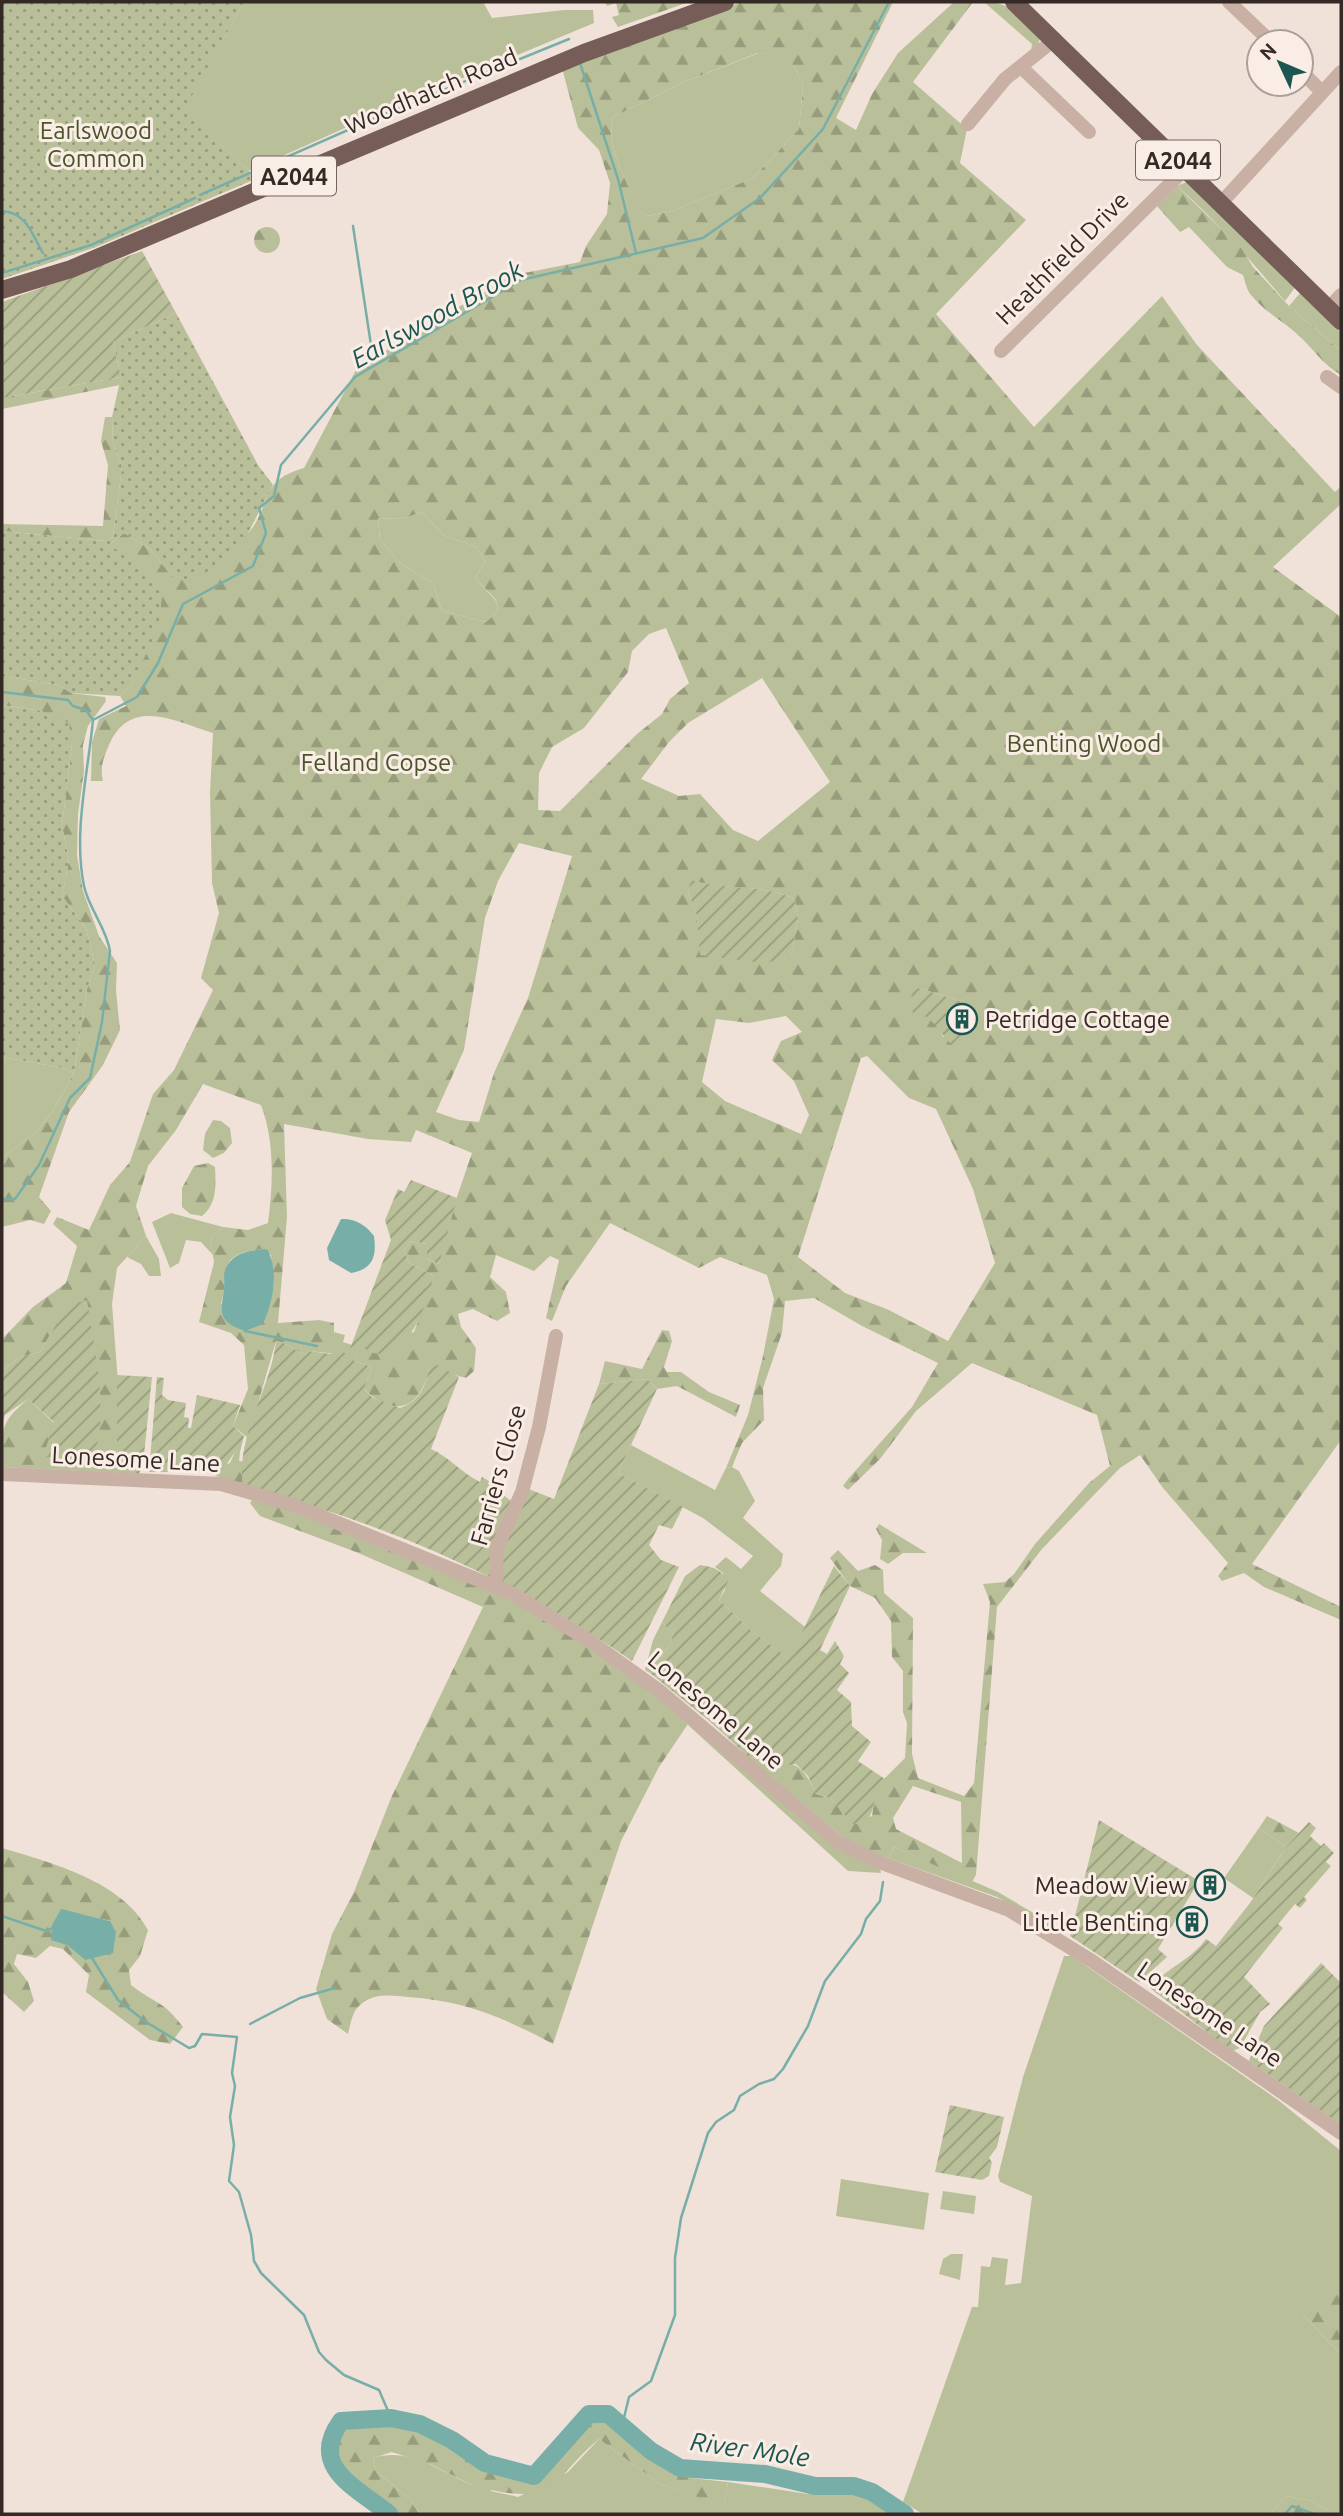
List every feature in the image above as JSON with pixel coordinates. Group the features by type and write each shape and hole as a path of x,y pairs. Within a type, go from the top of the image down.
{"main road":[{"name":"Woodhatch Road","path":"2,290 83,264 583,53 725,2"},
{"name":"A2044","path":"1014,2 1335,314"}],"street":[{"path":"1229,2 1256,28"},
{"path":"968,124 1005,79 1055,39"},
{"path":"1022,68 1089,132"},
{"path":"1221,203 1341,72"},
{"path":"1315,85 1322,92"},
{"name":"Heathfield Drive","path":"1001,351 1186,168"},
{"path":"1335,314 1341,295"},
{"path":"1327,377 1341,387"},
{"name":"Farriers Close","path":"493,1586 497,1576 496,1550 522,1492 539,1427 556,1336"},
{"name":"Lonesome Lane","path":"2,1474 221,1484 296,1506 493,1586 540,1610 633,1670 701,1724 838,1842 879,1862 1010,1910 1101,1968 1341,2133"}],"green space":[{"name":"Earlswood Common","path":"2,2 244,2 184,110 249,171 253,180 96,247 2,279"},
{"path":"244,2 483,2 492,18 564,10 593,10 594,23 249,171 183,110"},
{"path":"605,2 689,2 618,27 612,17 619,15 616,3 607,6"},
{"path":"742,2 893,2 836,118 856,130 872,94 898,53 954,2 973,2 913,82 967,129 960,163 1026,220 936,314 1034,427 1162,296 1197,345 1332,489 1335,492 1341,486 1341,504 1273,567 1341,617 1341,1440 1252,1564 1341,1607 1341,1620 1264,1587 1244,1573 1222,1581 1218,1576 1228,1563 1163,1488 1140,1455 1120,1468 1042,1549 997,1607 976,1875 972,1882 894,1847 888,1858 856,1848 751,1760 761,1750 775,1760 796,1766 809,1780 816,1794 830,1798 854,1824 872,1816 876,1787 905,1758 907,1723 903,1712 903,1671 892,1657 891,1621 875,1598 850,1586 830,1558 838,1550 858,1571 875,1565 883,1570 884,1593 913,1618 912,1754 918,1778 964,1796 974,1783 990,1602 983,1584 1005,1582 1014,1574 1035,1544 1089,1483 1110,1466 1097,1415 972,1363 916,1411 880,1459 848,1490 843,1486 912,1407 938,1363 862,1326 814,1298 785,1301 782,1333 763,1388 764,1420 742,1443 732,1467 726,1468 748,1415 763,1356 774,1299 767,1275 720,1257 699,1268 610,1223 566,1286 552,1321 546,1318 559,1260 550,1256 534,1271 496,1255 490,1277 506,1292 510,1313 497,1321 473,1309 458,1314 461,1327 476,1348 474,1371 466,1378 429,1368 420,1393 413,1401 396,1406 386,1404 364,1389 372,1367 354,1361 359,1344 414,1332 434,1276 409,1263 404,1250 411,1241 427,1244 427,1259 439,1264 445,1232 472,1153 416,1130 411,1142 368,1139 284,1124 287,1217 278,1323 319,1320 334,1323 334,1332 345,1335 343,1342 352,1345 348,1355 308,1351 306,1355 276,1341 248,1438 233,1426 248,1389 244,1345 231,1333 199,1322 214,1262 210,1239 223,1227 248,1230 268,1223 272,1179 271,1148 261,1105 203,1084 176,1130 148,1166 136,1206 146,1236 117,1268 112,1304 118,1382 117,1450 123,1461 122,1473 2,1467 4,1427 12,1414 28,1399 92,1458 67,1307 40,1352 20,1357 2,1371 2,1339 33,1307 66,1283 77,1246 53,1224 57,1217 89,1230 110,1185 130,1162 153,1094 174,1070 213,990 201,978 219,913 212,883 210,793 213,733 155,716 129,721 118,730 109,745 103,763 103,781 91,781 92,742 99,719 126,706 120,696 130,687 142,659 108,546 124,533 150,549 176,581 212,560 246,535 278,480 304,468 356,370 410,335 514,275 580,262 586,246 607,214 610,183 599,150 578,128 562,68","holes":["758,53 781,56 794,66 803,85 799,129 753,178 672,211 648,216 641,213 619,166 612,141 613,117 684,82","422,512 443,535 477,547 485,562 475,578 496,600 498,611 486,622 442,611 433,583 401,564 380,540 378,518 402,519","666,628 689,683 670,699 662,714 637,734 560,811 538,810 539,773 552,747 584,728 628,672 632,651 649,634","762,678 830,782 758,841 733,830 700,794 679,796 641,779 669,742 688,723","519,843 572,856 528,998 494,1073 479,1122 459,1120 436,1112 464,1050 485,918 498,881","691,881 770,891 795,899 798,919 791,957 701,955 697,916 688,892","915,987 960,1001 977,1011 943,1037 937,1023 922,1013","786,1016 802,1032 781,1041 772,1060 794,1081 809,1115 801,1134 725,1101 702,1082 716,1019 749,1023","867,1056 909,1098 936,1109 973,1189 995,1263 948,1341 889,1310 845,1293 798,1257 861,1058","264,1249 271,1255 274,1286 221,1304 228,1266 238,1255","913,1786 961,1802 962,1863 896,1829 893,1818"]},
{"path":"984,2 1002,5 1016,12 1040,38 1037,48 1031,52 1032,44"},
{"path":"759,53 781,55 794,66 803,85 799,129 753,178 672,211 648,216 640,213 615,153 611,129 613,117 684,82"},
{"path":"1189,181 1296,286 1285,301 1220,227 1177,186"},
{"path":"1177,186 1242,249 1253,267 1289,306 1341,351 1341,375 1256,301 1248,291 1243,275 1227,267 1189,227 1180,232 1157,206"},
{"path":"267,227 276,231 280,240 276,249 267,253 258,249 254,240 258,231"},
{"path":"142,251 176,313 113,342 121,377 2,398 2,302"},
{"path":"1301,292 1341,328 1341,351 1289,306"},
{"path":"176,313 258,465 273,485 247,535 211,570 176,582 150,549 124,533 109,545 143,566 162,596 159,627 130,687 120,696 71,693 59,685 2,676 2,531 105,541 113,537 122,467 113,443 112,417 121,377 113,342"},
{"path":"121,377 120,385 2,409 2,398"},
{"path":"105,417 112,417 113,443 122,467 113,537 105,541 2,531 2,524 103,526 108,465 101,441"},
{"path":"422,512 443,535 477,547 485,562 475,578 496,601 498,611 486,622 442,611 433,583 401,564 380,540 378,518 402,519"},
{"path":"2,676 59,685 71,693 105,697 106,701 88,726 83,745 84,771 78,814 77,855 83,891 99,936 117,963 116,991 120,1030 103,1065 69,1112 39,1197 51,1211 44,1224 30,1220 2,1227 2,1158 36,1132 52,1112 74,1073 87,989 95,965 86,928 62,896 69,860 62,826 72,744 42,711 2,705"},
{"path":"2,705 42,711 69,723 72,744 62,826 69,860 62,896 86,928 95,965 87,989 74,1073 59,1067 2,1057"},
{"path":"691,880 770,891 795,899 798,919 791,958 763,963 700,955 697,916 688,892"},
{"path":"915,987 960,1001 977,1011 974,1027 964,1041 955,1047 930,1020 906,1011"},
{"path":"2,1057 59,1067 74,1073 52,1112 36,1132 2,1158"},
{"path":"213,1120 221,1121 230,1128 232,1143 224,1153 213,1158 203,1150 205,1134"},
{"path":"208,1163 215,1167 213,1200 202,1216 190,1214 182,1207 182,1188 194,1166"},
{"path":"411,1180 457,1198 439,1264 427,1259 427,1244 411,1241 404,1250 409,1263 434,1276 415,1327 398,1348 387,1353 374,1353 359,1345 354,1361 372,1367 364,1389 373,1398 400,1408 417,1397 426,1381 429,1368 444,1363 449,1372 459,1377 431,1449 480,1482 482,1477 489,1481 488,1484 510,1500 521,1501 526,1488 554,1499 599,1384 647,1379 657,1389 618,1473 683,1507 672,1529 659,1525 649,1545 661,1560 679,1567 632,1661 541,1604 445,1556 346,1517 243,1486 244,1449 268,1377 276,1341 306,1355 308,1351 331,1354 333,1349 348,1354 391,1240 385,1220 398,1189 404,1192"},
{"path":"171,1213 223,1227 210,1239 213,1255 201,1242 186,1240 179,1263 170,1268 152,1222"},
{"path":"146,1236 159,1259 161,1276 149,1276 141,1264 127,1257"},
{"path":"87,1300 99,1380 100,1423 97,1442 92,1458 43,1457 54,1422 28,1399 5,1415 2,1425 2,1371 20,1357 40,1352 67,1306"},
{"path":"662,1330 669,1331 672,1341 664,1367 667,1372 681,1372 709,1392 740,1405 736,1417 677,1386 657,1389 647,1379 599,1384 605,1361 642,1369"},
{"path":"117,1375 152,1377 143,1465 139,1474 122,1473 123,1461 117,1450"},
{"path":"157,1377 164,1378 162,1395 168,1400 186,1403 184,1417 189,1418 188,1428 191,1428 197,1395 240,1405 233,1426 244,1436 240,1452 235,1452 222,1471 211,1468 206,1472 149,1472"},
{"path":"631,1445 715,1490 726,1468 732,1467 739,1471 755,1501 743,1518 783,1554 781,1566 760,1591 805,1627 790,1660 752,1631 719,1600 725,1590 723,1573 715,1567 726,1557 741,1569 753,1556 703,1518 618,1473"},
{"path":"235,1452 240,1452 239,1461 244,1462 243,1486 206,1472 230,1463"},
{"path":"254,1498 417,1559 536,1613 589,1645 690,1721 659,1767 621,1841 553,2044 483,2012 429,1999 388,1995 368,1999 355,2011 348,2034 327,2019 316,1989 332,1934 354,1892 391,1798 483,1607 356,1552 260,1516 250,1503"},
{"path":"879,1524 927,1553 903,1553 888,1564 880,1559 882,1540 876,1529"},
{"path":"700,1565 719,1571 728,1581 719,1600 752,1631 789,1659 834,1566 850,1586 820,1650 827,1654 835,1641 844,1656 840,1664 849,1673 837,1690 851,1702 852,1726 871,1742 858,1761 885,1779 865,1823 853,1824 830,1798 816,1794 808,1776 796,1764 780,1766 761,1750 751,1760 726,1736 733,1734 735,1727 713,1711 708,1720 650,1673 670,1645 673,1634 662,1622 685,1576"},
{"path":"662,1622 673,1634 670,1645 650,1673 645,1670 653,1640"},
{"path":"713,1710 735,1728 733,1734 726,1736 708,1720"},
{"path":"690,1721 880,1868 881,1873 848,1871 688,1725"},
{"path":"1267,1816 1299,1833 1286,1847 1259,1828"},
{"path":"1099,1820 1199,1881 1158,1949 1167,1957 1139,1982 1070,1936"},
{"path":"1309,1822 1316,1828 1310,1836 1321,1846 1324,1843 1334,1853 1326,1862 1331,1866 1304,1897 1307,1900 1300,1908 1295,1904 1278,1924 1283,1928 1244,1977 1270,2004 1260,2012 1240,2048 1232,2051 1150,1988 1206,1939 1216,1946 1250,1903 1286,1847"},
{"path":"1259,1828 1286,1847 1253,1898 1224,1878"},
{"path":"894,1847 998,1892 1064,1931 1061,1935 997,1897 888,1858"},
{"path":"2,1848 84,1876 104,1886 136,1913 148,1930 140,1956 129,1970 131,1985 164,2007 183,2027 170,2044 150,2040 86,1992 89,1975 63,1949 50,1946 36,1958 17,1954 14,1964 28,1982 34,2001 24,2012 2,1992","holes":["81,1914 110,1921 85,1960 67,1945"]},
{"path":"1064,1956 1072,1956 1278,2100 1341,2151 1341,2293 1303,2315 1341,2354 1341,2514 1333,2514 1312,2501 1286,2496 1270,2514 923,2514 903,2502 972,2307 978,2307 981,2266 990,2267 992,2257 1008,2259 1005,2285 1021,2283 1032,2196 1000,2182 998,2176 1023,2077"},
{"path":"1321,1963 1341,1983 1341,2125 1249,2061 1264,2026"},
{"path":"950,2105 1004,2117 997,2147 989,2158 992,2162 989,2176 982,2180 935,2172"},
{"path":"841,2179 929,2193 924,2230 836,2216"},
{"path":"943,2191 976,2196 974,2214 940,2209"},
{"path":"951,2254 963,2254 960,2280 939,2274 943,2259"},
{"path":"1341,2293 1341,2354 1303,2315 1318,2302"},
{"path":"587,2421 609,2421 638,2447 691,2478 728,2482 724,2506 660,2484 599,2439 554,2484 530,2493 513,2494 491,2490 485,2503 472,2485 432,2465 392,2452 373,2458 375,2470 411,2500 420,2514 397,2514 346,2470 338,2446 340,2432 368,2423 393,2424 418,2432 490,2468 515,2476 542,2476"},
{"path":"599,2439 660,2484 724,2505 728,2482 808,2494 831,2490 853,2493 893,2514 420,2514 411,2500 375,2470 373,2458 399,2455 411,2458 476,2486 518,2497 568,2472"},
{"path":"1286,2496 1312,2501 1333,2514 1270,2514"}],"water":[{"path":"341,1219 360,1223 374,1236 374,1256 364,1269 351,1273 329,1260 327,1248"},
{"path":"268,1250 273,1268 270,1306 263,1324 245,1331 227,1321 223,1315 224,1274 234,1258"},
{"path":"61,1909 110,1921 116,1932 113,1953 85,1960 67,1945 51,1940 52,1925"}],"waterway":[{"name":"Earlswood Brook","path":"93,720 137,697 158,663 183,604 253,566 266,533 259,508 274,496 281,465 355,377 521,280 703,238 760,198 823,129 889,2"},
{"path":"200,195 382,115 569,39"},
{"path":"580,63 618,179 636,253"},
{"path":"2,273 91,245 195,198"},
{"path":"2,211 23,220 43,253"},
{"path":"353,226 371,345 368,369"},
{"path":"2,692 68,700 73,706 86,710 93,720"},
{"name":"Earlswood Brook","path":"2,1199 15,1199 39,1165 70,1098 90,1078 102,1022 110,951 84,886 80,845 82,803 93,720"},
{"path":"245,1331 317,1346"},
{"path":"622,2426 629,2397 651,2381 675,2315 675,2258 681,2218 708,2133 716,2122 734,2110 740,2096 759,2084 774,2079 783,2069 808,2026 825,1981 861,1934 866,1919 880,1901 883,1882"},
{"name":"Earlswood Brook","path":"2,1916 46,1931 55,1927"},
{"name":"Earlswood Brook","path":"92,1958 118,2000 146,2022 189,2048 195,2046 202,2034 237,2037 232,2073 235,2086 230,2117 234,2145 229,2181 239,2192 251,2235 254,2261 261,2273 304,2315 319,2352 344,2375 379,2390 391,2418"},
{"path":"250,2024 300,1998 335,1988"},
{"name":"River Mole","path":"389,2514 352,2486 333,2464 330,2452 332,2437 341,2421 391,2418 420,2424 452,2440 485,2463 534,2476 589,2414 608,2414 651,2451 680,2468 765,2474 815,2486 854,2486 872,2492 905,2514"},
{"path":"1285,2514 1292,2506 1314,2514"}],"place":[{"name":"Petridge Cottage","path":"962,1019"},
{"name":"Meadow View","path":"1210,1885"},
{"name":"Little Benting","path":"1192,1922"}],"park label":[{"name":"Benting Wood","path":"1084,743"},
{"name":"Felland Copse","path":"376,762"}]}
